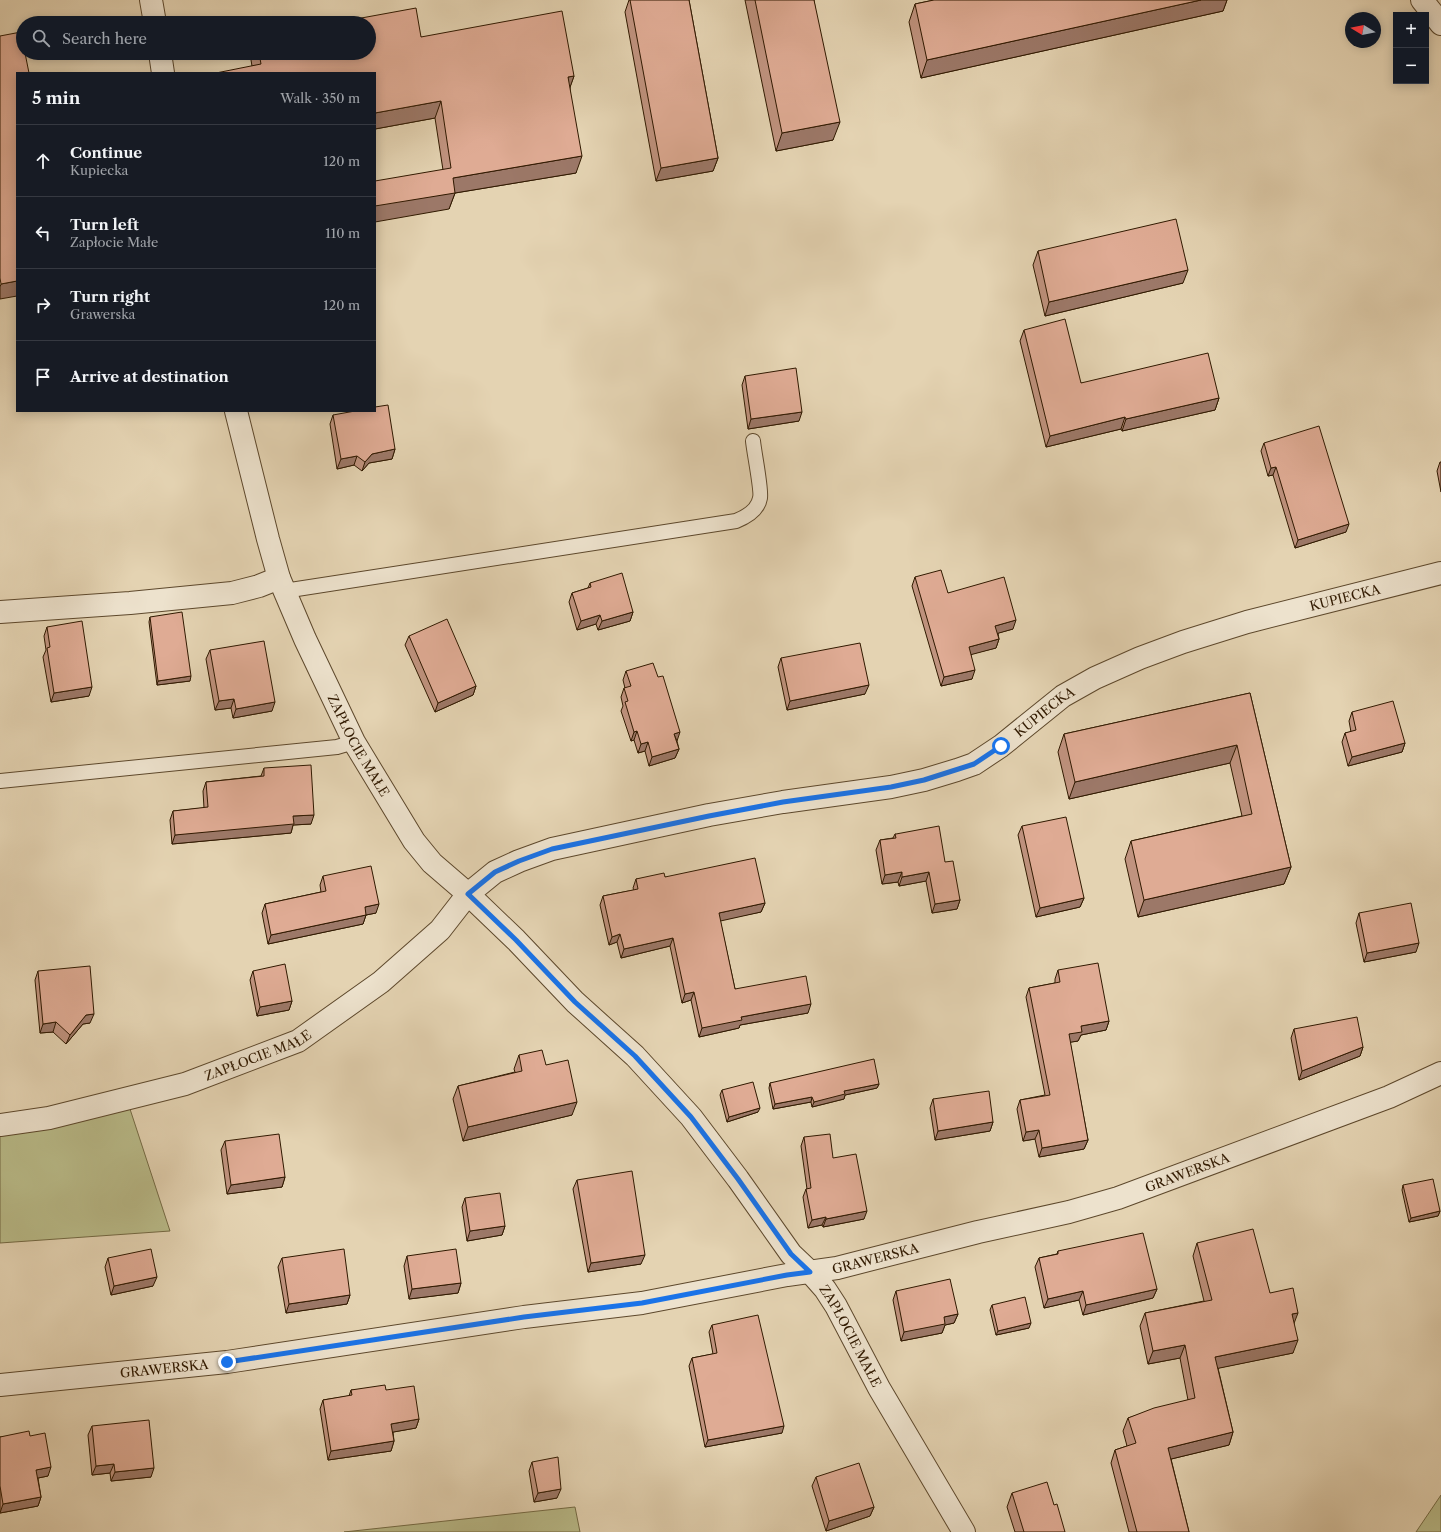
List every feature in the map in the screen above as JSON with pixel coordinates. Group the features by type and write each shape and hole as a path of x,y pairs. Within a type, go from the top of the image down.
{"street":[{"path":"151,0 154,16"},
{"path":"1422,0 1441,24"},
{"path":"161,60 163,72"},
{"name":"ZAPŁOCIE MAŁE","path":"236,412 268,538 282,584 305,639 354,742 414,841 432,863 468,894 516,940 575,1002 635,1056 691,1117 738,1179 791,1254 825,1289 836,1306 879,1388 964,1532"},
{"name":"KUPIECKA","path":"468,894 495,872 519,861 552,849 783,802 891,787 924,780 957,770 974,764 1001,746 1063,696 1095,678 1140,658 1183,642 1248,622 1441,573"},
{"path":"0,612 130,603 232,593 259,586 282,584"},
{"name":"ZAPŁOCIE MAŁE","path":"0,1125 49,1118 185,1084 298,1041 381,982 440,930 468,894"},
{"name":"GRAWERSKA","path":"0,1385 227,1362 524,1317 642,1303 787,1275 836,1268 978,1232 1069,1212 1118,1198 1390,1097 1441,1073"}],"lane":[{"path":"282,584 736,521 745,517 756,508 761,497 753,441"},
{"path":"0,781 338,747 354,742"}],"green space":[{"path":"129,1106 170,1231 0,1243 0,1133"},
{"path":"1441,1495 1441,1532 1416,1532"},
{"path":"575,1507 580,1532 344,1532"}],"building":[{"path":"630,0 689,0 718,158 661,168"},
{"path":"755,0 814,0 840,122 782,133"},
{"path":"934,0 1201,0 927,60 915,4"},
{"path":"416,8 421,37 562,11 574,76 568,77 582,156 453,178 455,193 376,206 376,181 451,168 441,101 376,113 376,72 221,72 261,64 260,60 376,60 376,16 372,16"},
{"path":"16,33 16,60 26,60 29,72 16,72 16,281 1,284 0,278 0,36"},
{"path":"1176,219 1188,270 1049,302 1038,251"},
{"path":"1065,319 1081,383 1208,353 1219,398 1126,419 1125,417 1050,436 1024,330"},
{"path":"796,368 802,412 751,419 745,376"},
{"path":"388,405 395,449 372,454 365,462 357,456 341,459 333,415 350,412 376,412 376,407"},
{"path":"1319,426 1349,524 1298,540 1276,467 1271,468 1264,443"},
{"path":"941,570 948,593 1004,577 1016,620 995,626 999,639 969,647 975,670 944,677 915,577"},
{"path":"622,573 633,612 602,621 600,615 581,621 572,593 591,587 590,583"},
{"path":"182,612 191,676 158,681 150,617"},
{"path":"447,619 476,686 438,703 409,636"},
{"path":"82,621 92,687 54,693 47,648 50,647 47,627"},
{"path":"264,641 275,702 236,709 234,699 219,701 210,650"},
{"path":"860,643 869,685 790,701 781,658"},
{"path":"653,663 658,677 663,676 680,732 674,734 679,749 652,757 648,742 641,744 637,731 634,732 625,702 628,701 624,688 631,686 626,671"},
{"path":"1250,693 1291,867 1144,900 1131,841 1252,814 1237,745 1075,782 1064,734"},
{"path":"1393,701 1405,743 1352,757 1345,733 1356,730 1352,712"},
{"path":"311,765 314,815 293,816 294,824 175,835 173,811 208,807 206,782 264,776 264,768"},
{"path":"1066,817 1084,898 1040,908 1022,826"},
{"path":"939,826 945,862 953,861 960,900 935,904 929,872 902,877 902,872 885,875 880,840 896,838 895,834"},
{"path":"755,858 765,903 719,913 735,989 806,976 811,1004 741,1017 742,1020 702,1028 694,992 685,994 673,938 624,949 620,934 612,937 603,896 638,889 636,879 664,873 665,877"},
{"path":"371,866 379,904 365,907 366,915 271,935 265,904 326,891 323,876"},
{"path":"1411,903 1419,943 1367,953 1359,913"},
{"path":"1098,963 1109,1021 1081,1026 1082,1032 1069,1034 1088,1140 1042,1148 1039,1130 1026,1132 1020,1100 1050,1095 1029,988 1060,982 1058,970"},
{"path":"285,964 292,1001 260,1007 253,971"},
{"path":"90,966 94,1014 86,1015 70,1035 56,1022 43,1024 38,971"},
{"path":"1357,1017 1363,1047 1302,1071 1294,1029"},
{"path":"542,1050 546,1065 568,1060 577,1102 468,1127 458,1086 522,1071 519,1055"},
{"path":"874,1059 879,1084 844,1091 845,1094 814,1102 812,1097 775,1104 770,1083"},
{"path":"753,1082 760,1108 729,1117 722,1090"},
{"path":"989,1091 993,1122 938,1131 933,1099"},
{"path":"279,1134 285,1177 231,1185 225,1141"},
{"path":"830,1134 833,1158 856,1154 867,1211 826,1219 826,1217 812,1220 806,1189 811,1188 804,1137"},
{"path":"632,1171 645,1255 591,1263 577,1180"},
{"path":"1433,1179 1440,1211 1411,1218 1403,1185"},
{"path":"500,1193 505,1226 470,1231 465,1198"},
{"path":"1253,1229 1270,1293 1293,1288 1298,1313 1292,1314 1298,1340 1215,1357 1233,1432 1168,1448 1189,1532 1137,1532 1115,1450 1136,1443 1128,1418 1154,1408 1195,1398 1185,1345 1153,1351 1145,1313 1212,1300 1197,1243"},
{"path":"1143,1233 1157,1289 1086,1305 1083,1291 1048,1299 1039,1258 1058,1254 1058,1251"},
{"path":"151,1249 157,1277 114,1286 108,1258"},
{"path":"344,1249 350,1295 289,1304 282,1258"},
{"path":"456,1249 461,1283 412,1289 407,1256"},
{"path":"950,1279 958,1314 944,1317 945,1324 904,1332 896,1291"},
{"path":"1025,1297 1031,1323 998,1331 992,1305"},
{"path":"758,1315 784,1426 708,1440 692,1358 717,1353 712,1325"},
{"path":"385,1385 386,1390 414,1386 419,1419 391,1424 394,1441 331,1451 323,1400 352,1395 351,1390"},
{"path":"149,1420 154,1468 115,1472 114,1464 96,1466 92,1426"},
{"path":"29,1431 30,1436 45,1433 51,1467 36,1470 41,1497 3,1504 0,1486 0,1437"},
{"path":"558,1457 561,1489 538,1493 532,1462"},
{"path":"859,1463 874,1507 829,1521 816,1477"},
{"path":"1047,1482 1054,1505 1057,1504 1065,1532 1024,1532 1012,1493"}],"route":[{"path":"227,1362 524,1317 642,1303 787,1275 810,1272 791,1254 738,1179 691,1117 635,1056 575,1002 516,940 468,894 495,872 519,861 552,849 783,802 891,787 924,780 974,764 1001,746"}]}
